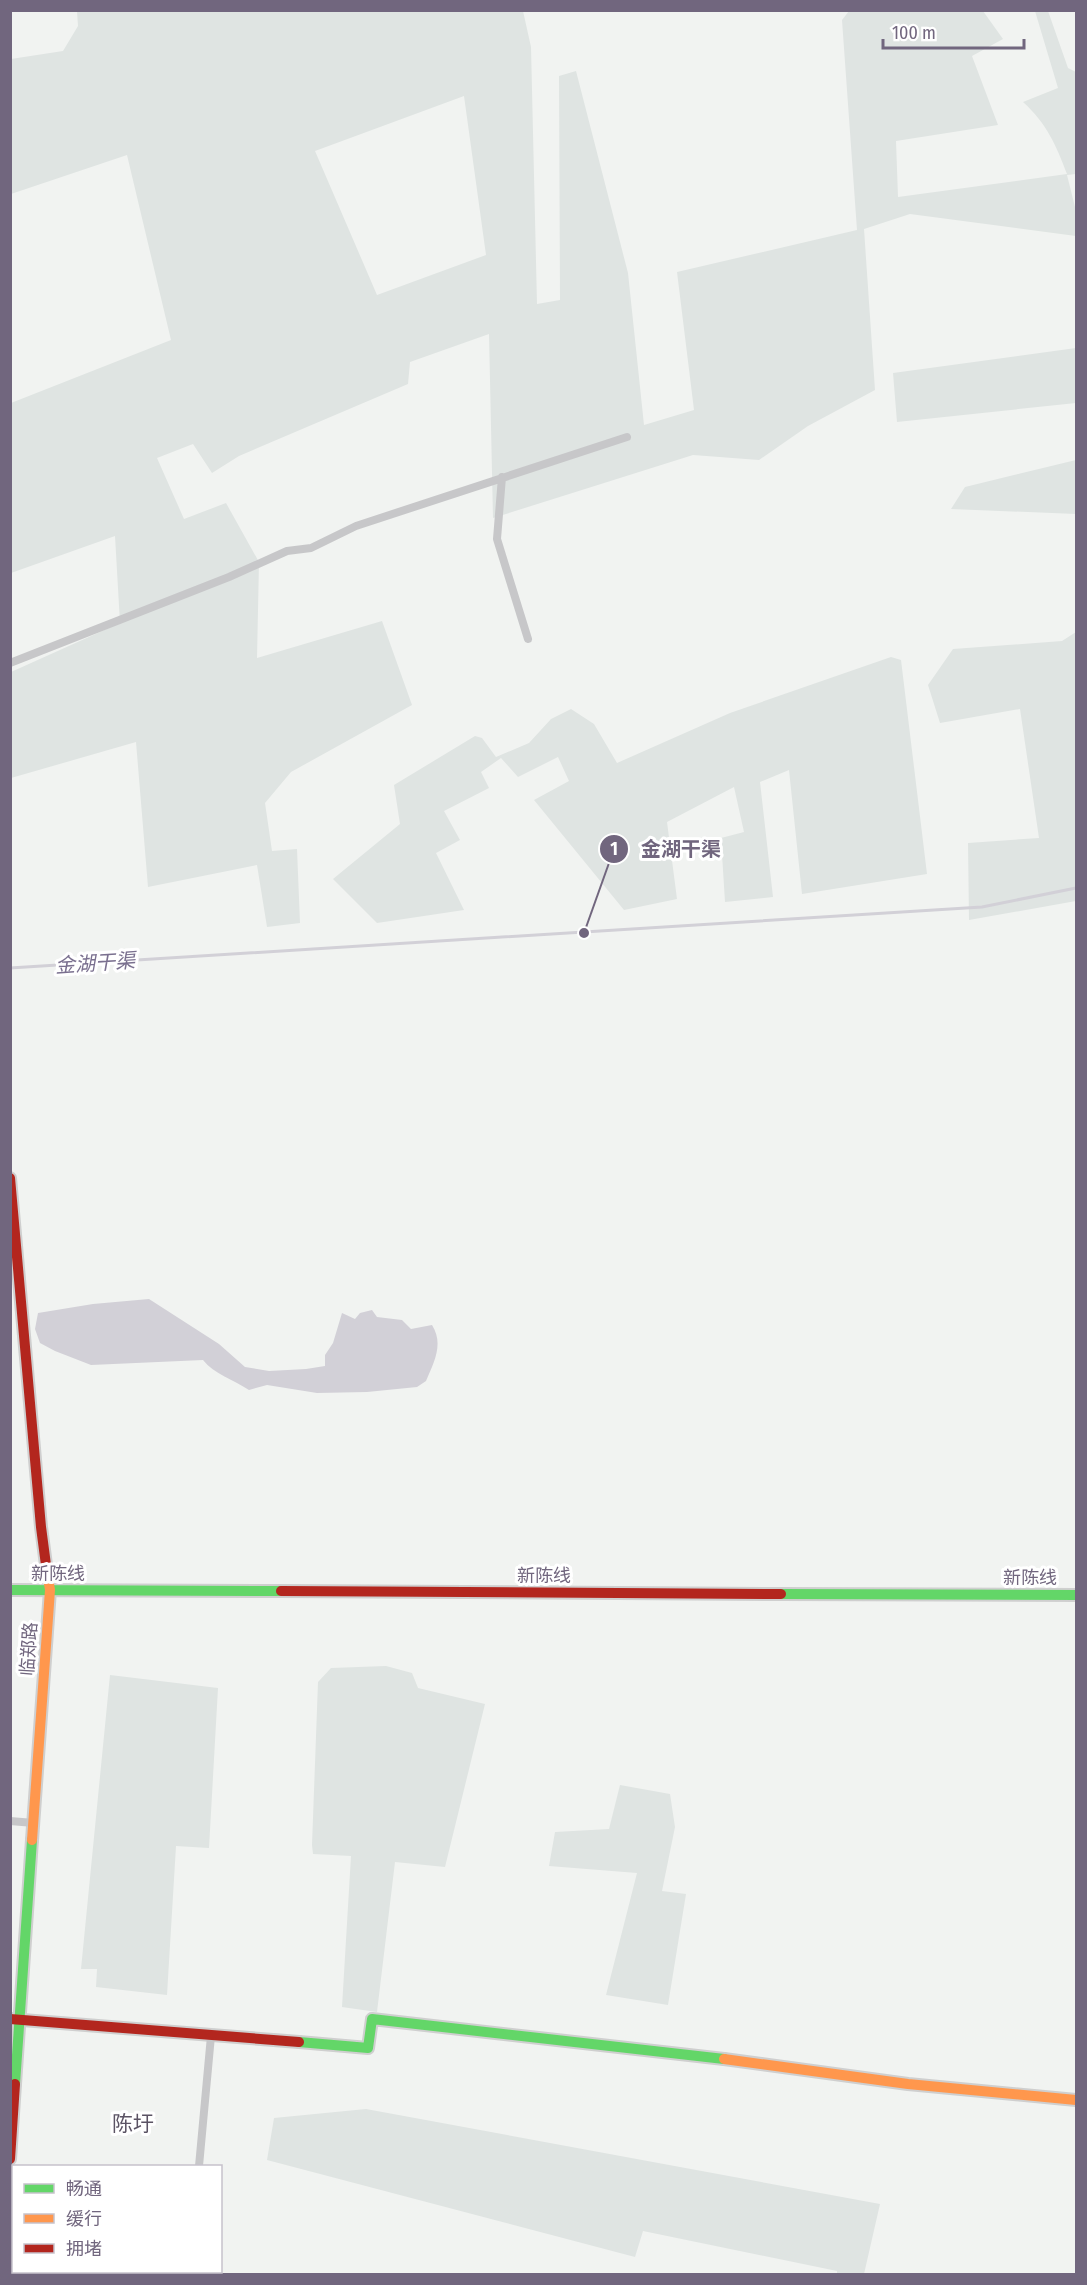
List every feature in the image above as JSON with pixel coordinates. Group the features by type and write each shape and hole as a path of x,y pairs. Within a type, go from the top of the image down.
{"street":[{"path":"10,663 229,577 287,551 311,548 356,526 627,437"},
{"path":"501,477 497,539 528,639"},
{"name":"临郑路","path":"10,1179 41,1527 50,1590 34,1823 16,2020 10,2159"},
{"name":"新陈线","path":"10,1590 1077,1595"},
{"path":"10,1821 34,1823"},
{"path":"16,2020 368,2048 372,2019 687,2054 908,2084 1077,2100"},
{"path":"199,2165 211,2036"}],"shaded area":[{"path":"77,11 523,11 531,47 537,304 560,300 559,76 576,71 628,273 644,425 694,410 677,272 857,230 842,20 849,11 983,11 1003,39 972,56 998,125 896,141 898,197 1067,174 1050,135 1023,102 1058,88 1035,11 1048,11 1068,68 1076,72 1076,174 1067,175 1076,211 1076,236 910,214 864,229 875,390 808,426 759,460 693,455 493,518 489,334 410,362 408,384 239,456 212,473 193,444 157,458 184,519 226,503 259,562 257,658 382,621 412,705 291,772 265,803 272,851 297,849 300,923 267,927 257,865 148,887 136,742 11,778 11,672 120,623 115,536 11,573 11,403 171,340 127,155 11,194 11,59 63,51 78,26","holes":["464,96 486,255 377,295 315,151"]},
{"path":"1076,348 1076,403 897,422 893,373"},
{"path":"1076,460 1076,514 951,509 965,487"},
{"path":"1076,632 1076,901 969,920 968,843 1039,838 1020,709 940,723 928,685 953,649 1062,641"},
{"path":"891,657 901,660 927,874 802,894 789,770 760,782 773,897 725,902 721,838 744,832 734,787 667,822 677,899 624,910 534,800 569,781 558,757 518,777 501,758 481,772 489,788 444,811 460,840 436,853 464,910 377,923 333,879 400,824 394,785 475,736 482,738 496,757 529,743 551,719 571,709 594,724 617,763 730,713"},
{"path":"149,1299 219,1344 245,1367 269,1371 325,1366 325,1355 333,1343 342,1313 355,1319 360,1313 372,1310 377,1317 402,1320 411,1329 432,1325 437,1339 436,1353 426,1381 417,1387 367,1392 317,1393 267,1385 249,1390 218,1373 203,1360 91,1365 40,1343 35,1329 38,1313 93,1304"},
{"path":"386,1666 412,1673 418,1688 485,1704 445,1867 395,1862 377,2012 342,2007 351,1856 313,1854 312,1845 318,1682 331,1668"},
{"path":"110,1675 218,1688 209,1848 176,1846 167,1995 96,1987 97,1969 81,1969"},
{"path":"620,1785 670,1794 675,1827 662,1891 686,1894 668,2005 606,1995 637,1873 549,1866 555,1832 609,1829"},
{"path":"366,2109 880,2204 864,2274 837,2274 837,2271 643,2231 635,2257 267,2160 274,2118"}],"waterway":[{"name":"金湖干渠","path":"10,968 982,907 1076,888"}],"traffic: fast":[{"path":"10,1590 281,1591"},
{"path":"781,1594 1076,1595"},
{"path":"15,2084 32,1840"},
{"path":"299,2042 368,2048 372,2019 724,2059"}],"traffic: slow":[{"path":"32,1840 50,1590 46,1565"},
{"path":"724,2059 908,2084 1076,2100"}],"traffic: jam":[{"path":"10,1178 46,1565"},
{"path":"281,1591 781,1594"},
{"path":"10,2019 299,2042"},
{"path":"10,2159 15,2084"}],"place":[{"name":"金湖干渠","path":"584,933"}],"district":[{"name":"陈圩","path":"133,2124"}]}
